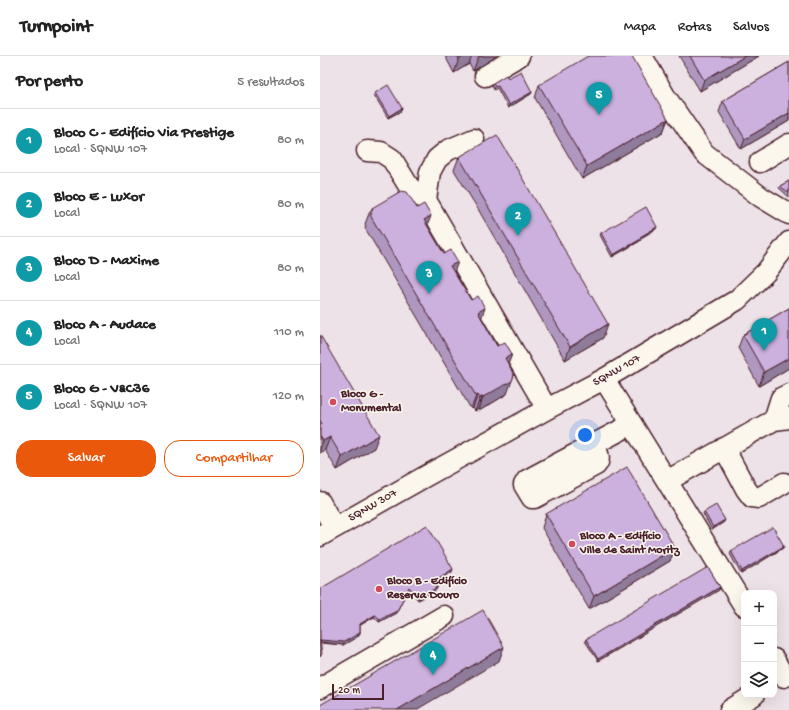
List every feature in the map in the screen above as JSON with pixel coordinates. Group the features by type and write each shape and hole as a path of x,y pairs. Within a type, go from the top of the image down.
{"street":[{"path":"485,76 519,56"},
{"path":"642,56 665,96 704,154 761,197 789,214"},
{"path":"426,200 430,172 437,159 448,150 474,139"},
{"path":"760,162 789,144"},
{"path":"367,151 381,152 392,159 408,186 426,200 547,408"},
{"name":"SQNW 107","path":"426,476 547,408 604,379 737,300 766,272 789,242"},
{"path":"604,379 741,601"},
{"path":"667,481 724,448 782,419 781,398 789,394"},
{"path":"594,445 632,424"},
{"path":"724,448 746,489 752,497 759,498 784,483"},
{"name":"SQNW 307","path":"327,532 426,476"},
{"path":"320,502 327,532"},
{"path":"320,688 444,616"},
{"path":"775,662 782,678"},
{"path":"730,710 749,698"}],"building":[{"path":"457,56 465,56 459,59"},
{"path":"588,56 632,56 668,119 587,166 539,85"},
{"path":"690,56 745,56 704,80"},
{"path":"789,62 789,113 745,139 723,101"},
{"path":"521,71 532,92 509,105 498,86 495,87 493,83 506,75 508,78"},
{"path":"388,85 402,108 389,116 375,93"},
{"path":"497,135 608,324 570,347 459,157"},
{"path":"789,181 789,193 780,186"},
{"path":"401,191 407,192 417,208 424,204 431,216 424,220 444,254 451,250 458,262 450,266 471,300 478,296 485,308 478,312 497,346 505,342 512,354 505,358 514,375 512,381 483,397 480,398 478,395 476,396 370,215 372,214 370,211 373,209 372,208"},
{"path":"646,207 657,227 640,237 641,239 613,255 601,233"},
{"path":"789,308 789,358 764,372 743,335"},
{"name":"Bloco G - Monumental","path":"320,335 379,435 342,457 330,437 323,441 320,436 320,426 322,424 320,420"},
{"name":"Bloco A - Edifício Ville de Saint Moritz","path":"627,467 675,548 594,596 546,514"},
{"path":"716,505 725,520 713,527 704,512"},
{"name":"Bloco B - Edifício Reserva Douro","path":"427,525 453,569 439,578 436,588 419,598 409,587 397,611 380,619 375,615 360,624 360,631 358,634 344,642 320,640 320,589"},
{"path":"773,527 784,546 742,571 731,551"},
{"path":"708,567 720,587 598,659 586,639"},
{"path":"483,610 504,647 397,710 320,710 320,705"},
{"path":"320,640 322,654 320,656"}],"place":[{"name":"Bloco G - V&C36","path":"599,115"},
{"name":"Bloco E - Luxor","path":"518,236"},
{"name":"Bloco D - Maxime","path":"429,294"},
{"name":"Bloco C - Edifício Via Prestige","path":"764,351"},
{"name":"Bloco G - Monumental","path":"333,402"},
{"name":"Bloco A - Edifício Ville de Saint Moritz","path":"572,544"},
{"name":"Bloco B - Edifício Reserva Douro","path":"379,589"},
{"name":"Bloco A - Audace","path":"433,675"}]}
